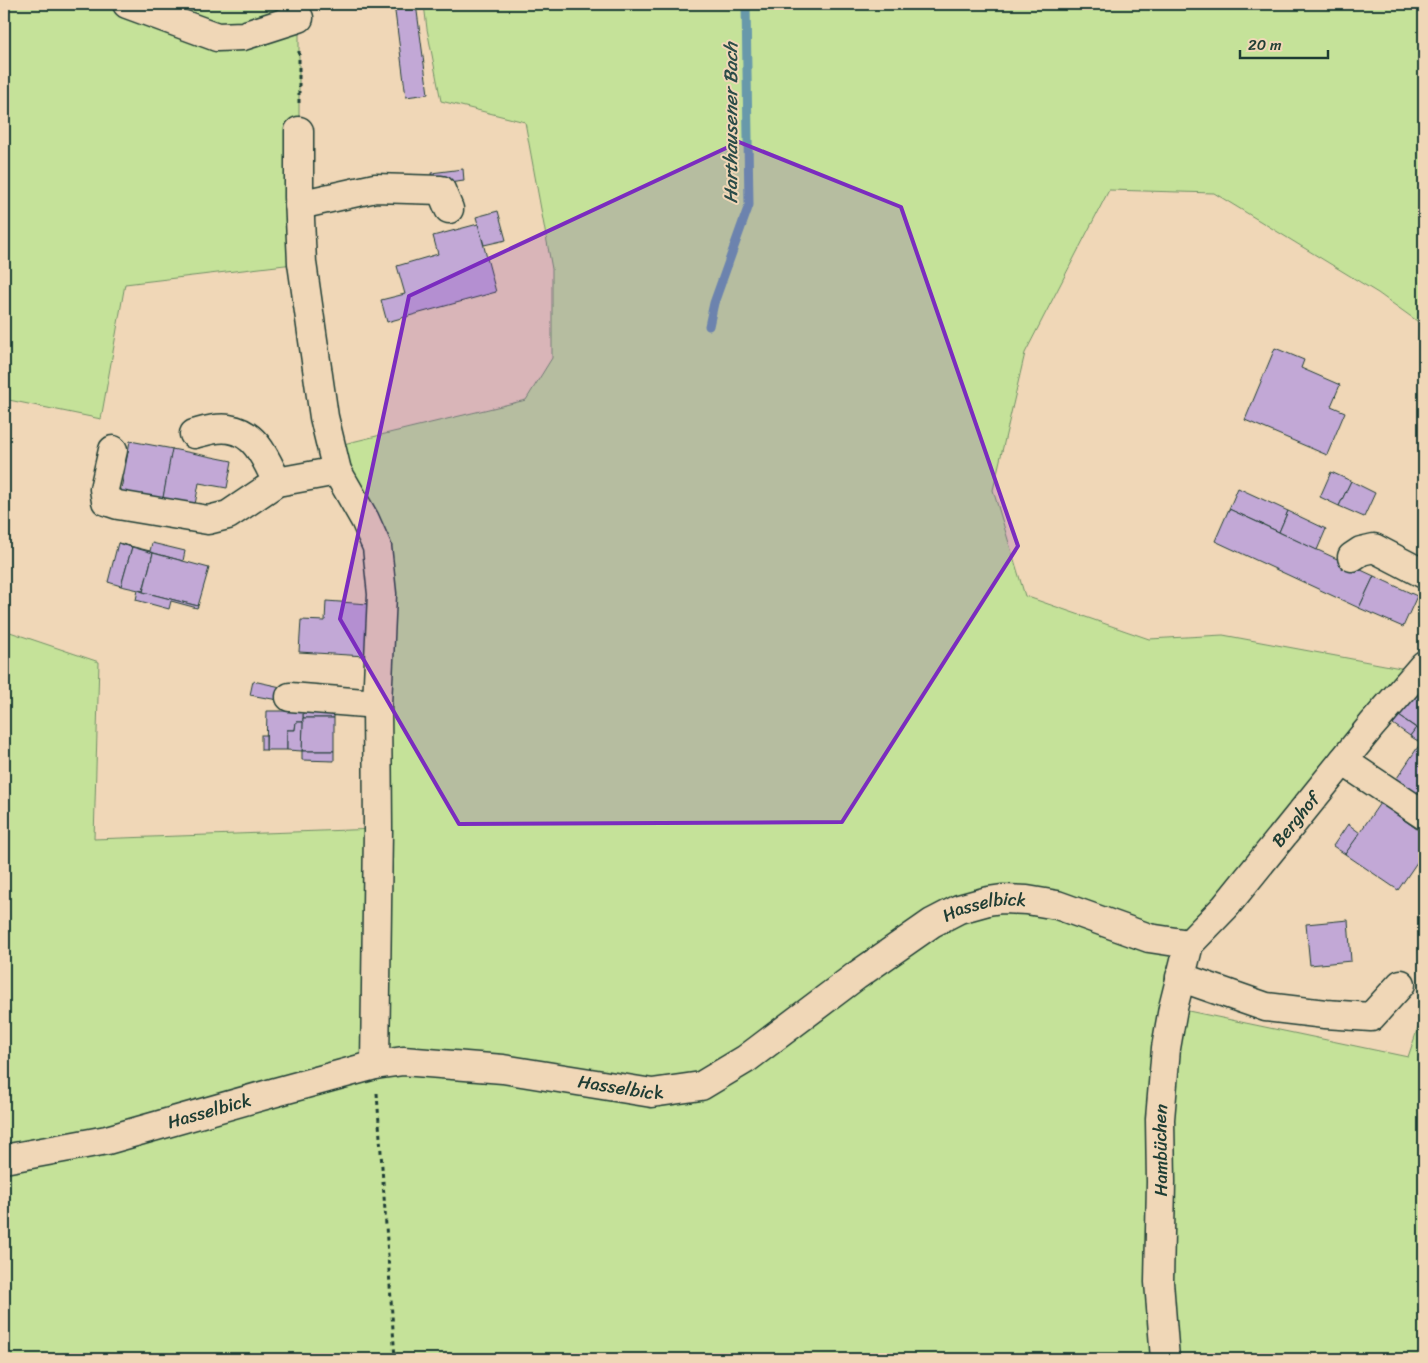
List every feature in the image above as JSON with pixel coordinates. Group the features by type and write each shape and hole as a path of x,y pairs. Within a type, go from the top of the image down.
{"street":[{"path":"126,4 217,37 243,36 299,18"},
{"path":"298,131 302,263 324,417 337,471 365,520 377,547 382,594 377,704 378,828 375,1065"},
{"path":"299,205 375,188 441,190 449,209"},
{"path":"194,434 228,428 243,432 263,452 277,482"},
{"path":"113,450 104,489 106,501 118,505 208,520 228,515 277,482 337,471"},
{"path":"1352,557 1361,550 1374,548 1424,574"},
{"name":"Berghof","path":"1189,944 1230,900 1424,665"},
{"path":"290,697 377,704"},
{"path":"1343,761 1424,815"},
{"name":"Hasselbick","path":"4,1159 107,1140 375,1065 403,1061 503,1069 652,1093 701,1086 746,1059 856,976 932,923 959,909 988,901 1002,899 1026,900 1057,905 1149,938 1189,944"},
{"name":"Hambüchen","path":"1164,1359 1159,1282 1160,1119 1166,1048 1180,977 1189,944"},
{"path":"1180,977 1266,1007 1371,1017 1401,984"}],"path":[{"path":"298,131 299,18"},
{"path":"375,1065 395,1359"}],"highlighted area":[{"path":"739,142 901,207 1018,546 842,822 459,824 340,619 409,296"}],"green space":[{"path":"4,4 299,4 302,263 125,284 101,419 4,399"},
{"path":"424,4 1424,4 1424,326 1378,293 1214,193 1109,190 1025,353 993,490 1025,596 1149,639 1223,635 1406,669 1208,915 1174,1008 1408,1057 1424,1010 1424,1359 4,1359 4,630 99,662 94,839 378,829 382,594 331,447 526,400 552,358 552,269 525,122 441,101"}],"building":[{"path":"394,4 416,4 428,94 406,97"},
{"path":"463,169 464,181 433,185 431,173"},
{"path":"498,211 506,240 484,245 476,217"},
{"path":"478,224 496,292 387,322 381,300 405,294 397,266 438,254 433,236"},
{"path":"1275,348 1304,360 1301,368 1340,385 1331,406 1345,412 1327,455 1245,420"},
{"path":"130,441 173,449 162,503 120,495"},
{"path":"172,449 232,461 227,488 199,483 194,510 162,503"},
{"path":"1331,472 1351,481 1339,506 1320,497"},
{"path":"1351,481 1375,493 1364,517 1339,506"},
{"path":"1238,488 1288,511 1279,532 1229,509"},
{"path":"1229,509 1374,576 1359,608 1215,541"},
{"path":"1288,511 1326,529 1317,550 1279,532"},
{"path":"118,543 132,547 121,586 108,582"},
{"path":"118,543 150,551 152,543 185,551 183,561"},
{"path":"132,547 153,553 143,591 121,586"},
{"path":"153,553 209,568 198,606 143,592"},
{"path":"1374,576 1417,596 1403,627 1359,608"},
{"path":"138,590 198,606 197,608 171,601 169,609 136,600"},
{"path":"326,601 368,604 365,656 299,652 301,620 325,621"},
{"path":"253,681 281,687 278,700 250,695"},
{"path":"1417,690 1424,694 1424,733 1399,716"},
{"path":"334,706 334,718 303,718 303,711"},
{"path":"267,711 303,711 303,722 296,722 295,730 287,730 287,750 266,750"},
{"path":"1399,716 1416,728 1410,736 1393,724"},
{"path":"303,718 334,718 334,751 302,751"},
{"path":"296,722 303,722 302,751 287,750 287,730 295,730"},
{"path":"1416,728 1424,733 1421,743 1410,736"},
{"path":"261,735 266,735 266,750 261,750"},
{"path":"1424,738 1424,801 1395,781"},
{"path":"302,751 334,751 334,761 302,760"},
{"path":"1380,803 1424,834 1424,852 1398,890 1345,854"},
{"path":"1348,824 1360,833 1345,854 1333,846"},
{"path":"1348,920 1351,961 1310,965 1306,924"}],"waterway":[{"name":"Harthausener Bach","path":"709,326 714,303 749,205 746,4"}]}
